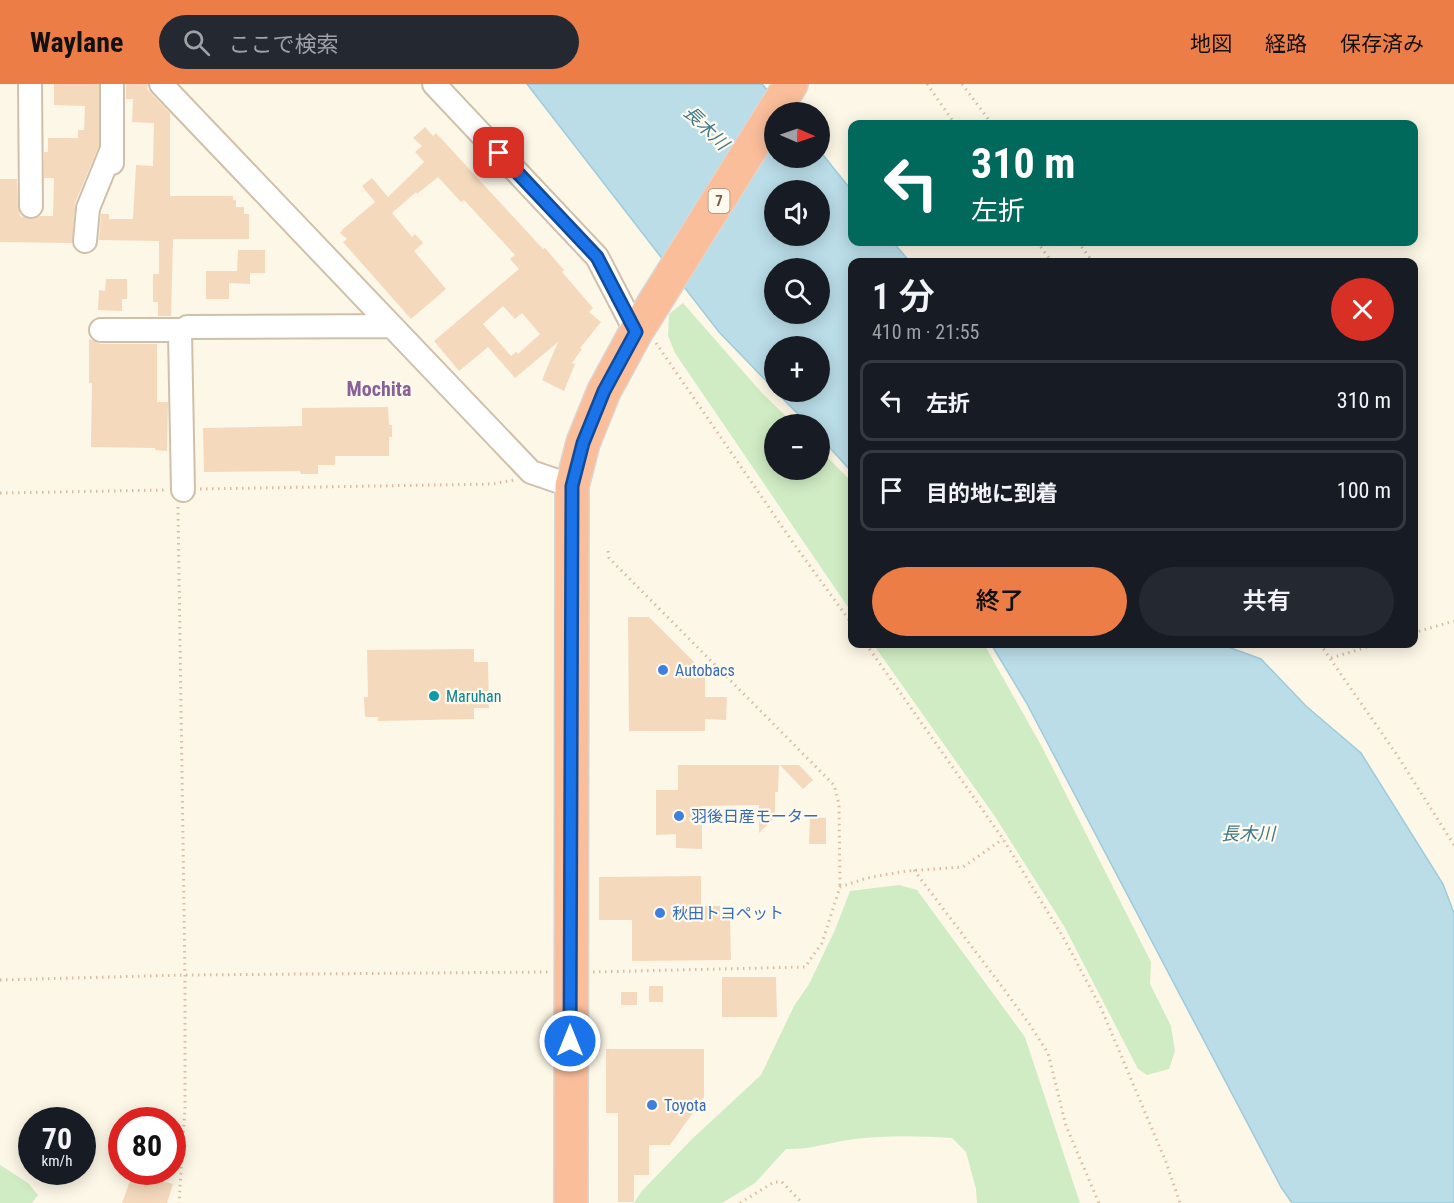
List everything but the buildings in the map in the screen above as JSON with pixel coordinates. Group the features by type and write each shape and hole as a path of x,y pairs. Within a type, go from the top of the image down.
{"highway":[{"name":"7","path":"571,1203 572,486 583,443 604,391 641,324 791,84"}],"street":[{"path":"30,84 31,206"},
{"path":"112,84 112,175"},
{"path":"161,84 531,472 572,486"},
{"path":"434,84 597,257 641,324"},
{"path":"85,241 88,208 112,149"},
{"path":"181,490 180,333 187,327 391,326"},
{"path":"101,330 184,330"}],"path":[{"path":"927,84 952,120"},
{"path":"962,84 989,120"},
{"path":"641,324 657,343 794,544 848,618"},
{"path":"0,493 492,484 520,478 531,472"},
{"path":"178,1203 185,1108 181,490"},
{"path":"0,980 185,975 570,972 806,967 822,943 840,886 839,804 834,785 609,558 608,551"},
{"path":"1418,632 1454,621"},
{"path":"869,648 1003,839 1063,937 1101,1008 1166,1162 1180,1203"},
{"path":"1323,648 1397,755 1454,845"},
{"path":"1331,658 1361,648"},
{"path":"840,886 867,878 914,870 963,867 1003,839"},
{"path":"914,870 1006,992 1048,1053 1066,1126 1099,1203"},
{"path":"740,1203 774,1182 782,1182 802,1203"}],"green space":[{"path":"683,303 764,395 764,402 771,402 784,414 764,414 764,480 830,480 830,460 848,478 848,607 675,353 668,336 669,314"},
{"path":"876,648 986,648 1042,747 1151,962 1150,984 1171,1026 1175,1051 1169,1069 1147,1075 1138,1069 1064,926 996,818"},
{"path":"899,885 917,890 1025,1037 1080,1203 977,1203 976,1189 966,1152 952,1138 903,1136 855,1139 786,1149 755,1183 722,1203 634,1203 641,1192 692,1139 761,1075 794,1006 809,984 835,930 850,891"},
{"path":"0,1165 18,1177 18,1185 30,1185 38,1195 32,1203 0,1203"}],"water":[{"name":"長木川","path":"527,84 762,84 778,102 764,102 764,168 830,168 830,164 848,186 848,246 896,246 907,258 848,258 848,468 830,448 830,414 798,414 786,402 830,402 830,336 764,336 764,379 719,332"},
{"name":"長木川","path":"993,648 1231,648 1261,659 1306,706 1361,753 1443,884 1454,913 1454,1203 1292,1203 1281,1187 1026,702"}],"place":[{"name":"Autobacs","path":"663,670"},
{"name":"Maruhan","path":"434,696"},
{"name":"羽後日産モーター","path":"679,816"},
{"name":"秋田トヨペット","path":"660,913"},
{"name":"Toyota","path":"652,1105"}],"district":[{"name":"Mochita","path":"379,389"}],"route":[{"path":"499,153 597,257 636,332 604,391 583,443 572,486 570,1041"}]}
